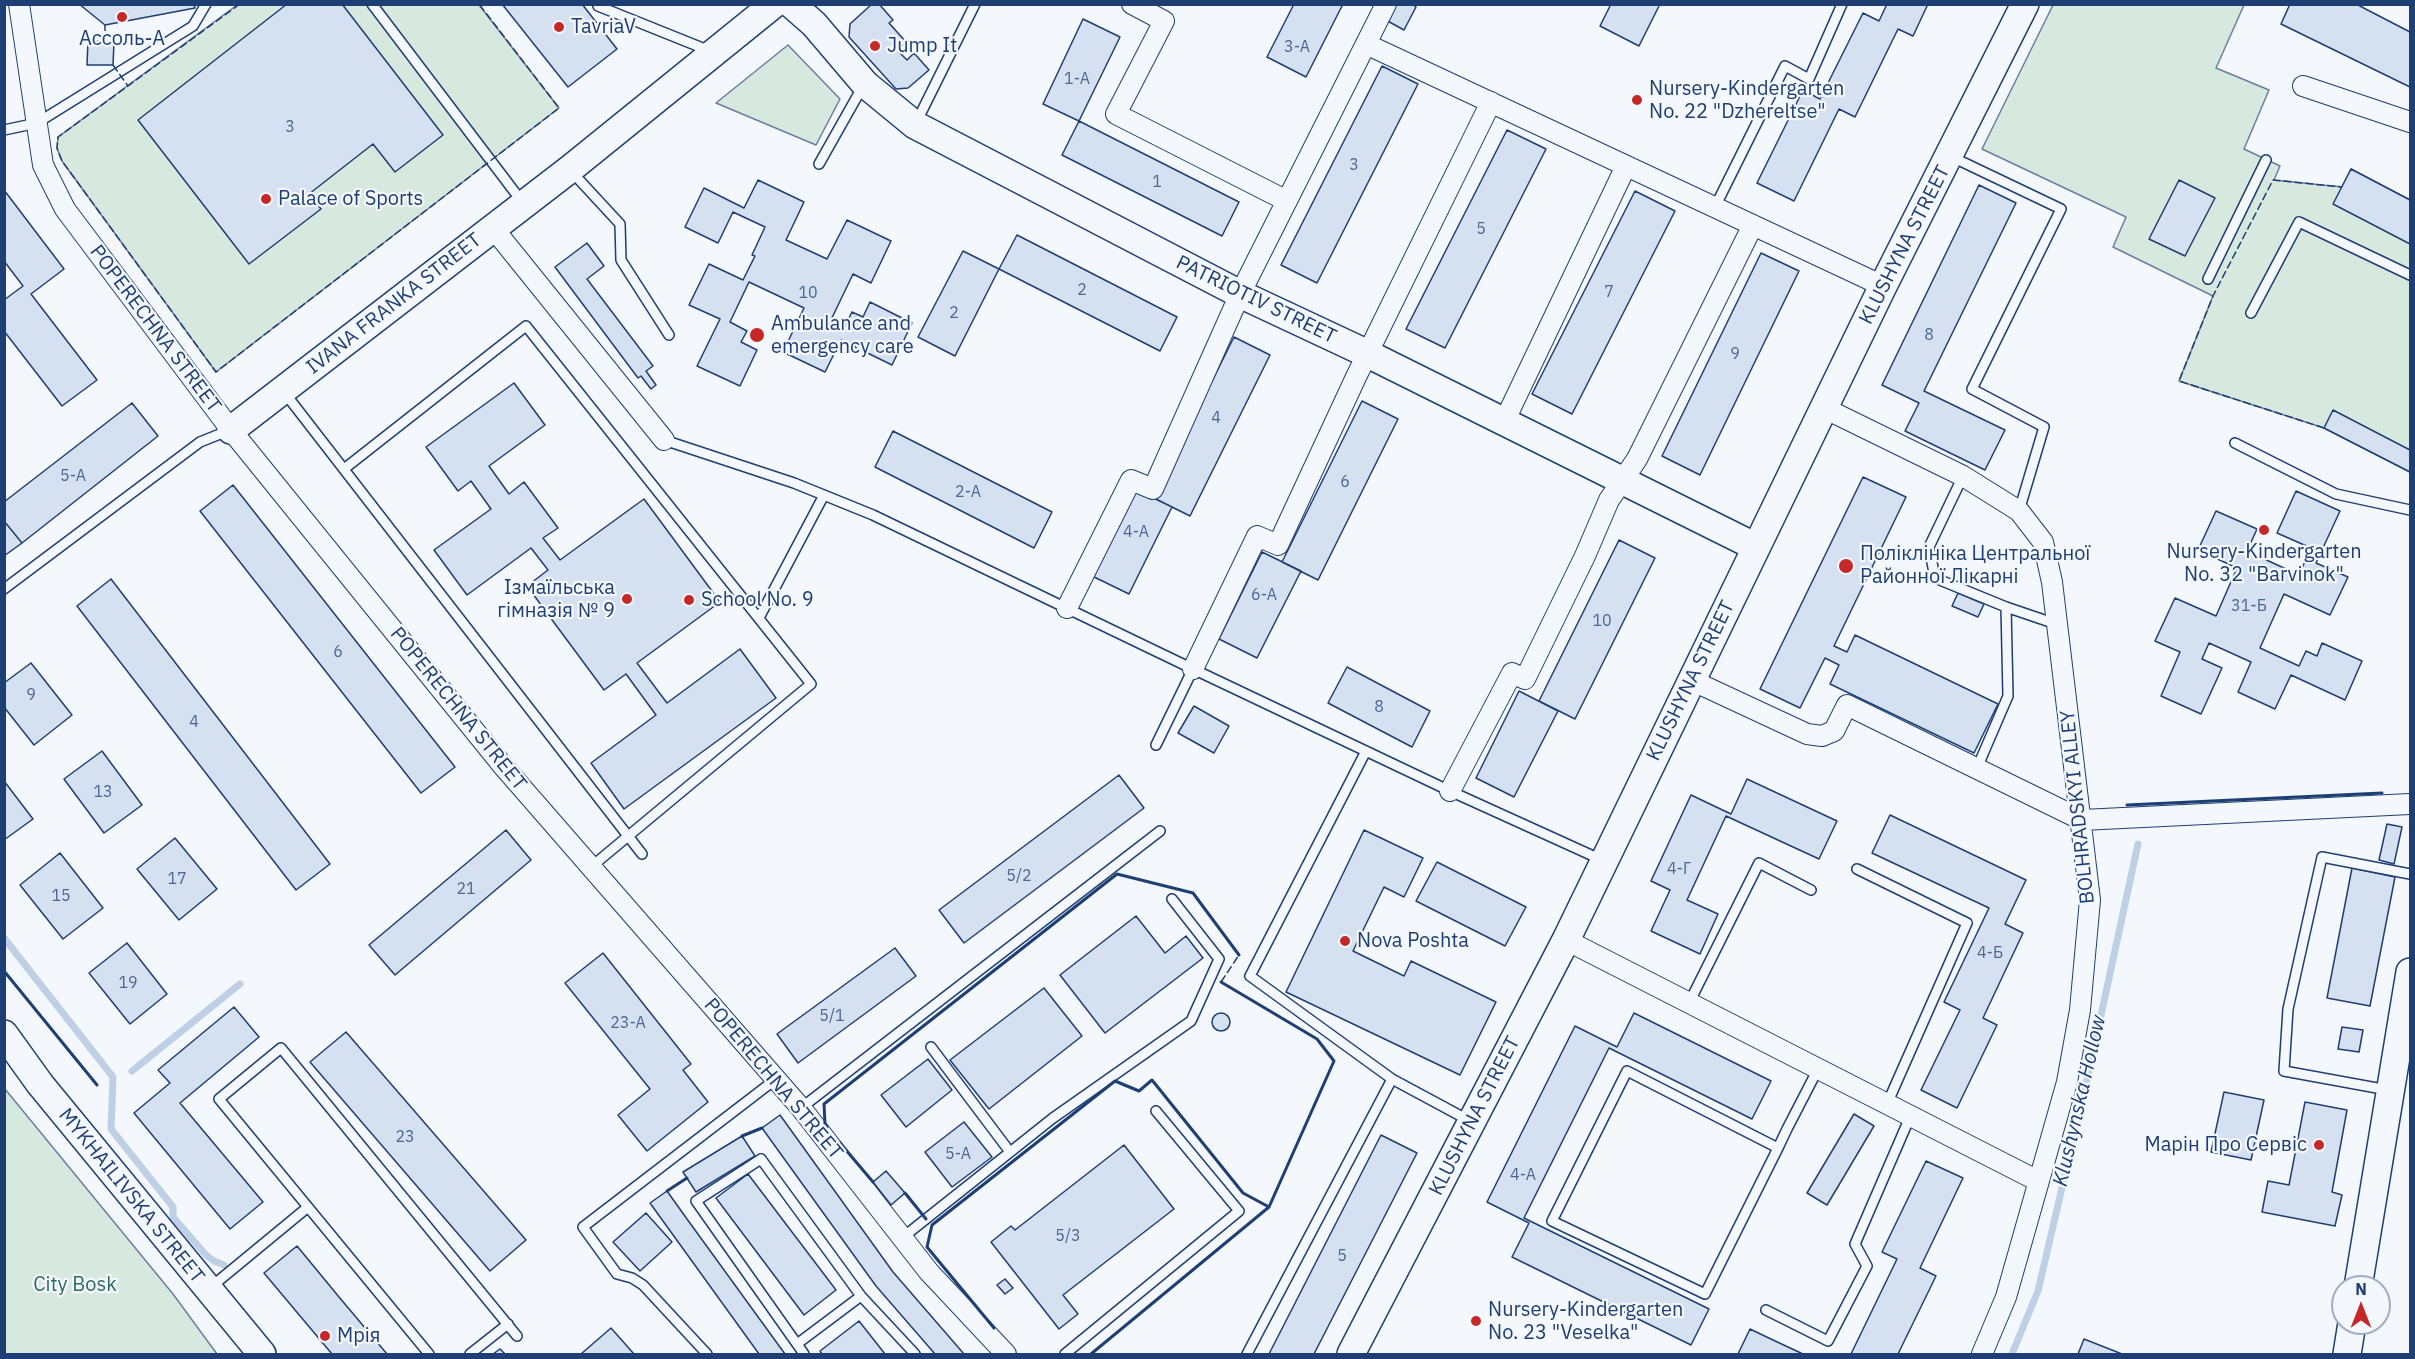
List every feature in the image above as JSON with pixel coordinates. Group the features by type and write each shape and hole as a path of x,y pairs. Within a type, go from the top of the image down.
{"street":[{"name":"POPERECHNA STREET","path":"18,4 43,165 65,209 231,430 503,766 801,1108 929,1272 1006,1354"},
{"name":"IVANA FRANKA STREET","path":"231,430 570,169 774,4"},
{"name":"PATRIOTIV STREET","path":"791,4 814,24 865,84 915,125 1240,294 1368,354 1756,547"},
{"path":"1067,608 1131,480 1153,489 1240,294 1386,4"},
{"name":"KLUSHYNA STREET","path":"1352,1354 1566,940 1883,286 2025,4"},
{"path":"1133,5 1164,21 1116,114 1287,201"},
{"path":"1366,44 1883,286"},
{"path":"2303,86 2410,122"},
{"path":"1193,669 1257,537 1278,545 1491,102"},
{"path":"1504,422 1626,166"},
{"path":"1450,791 1512,673 1525,679 1585,556 1609,500 1637,459 1753,225"},
{"path":"493,228 664,440"},
{"name":"BOLHRADSKYI ALLEY","path":"1824,408 1963,476 2019,511 2043,542 2052,582 2090,900 2080,1010 2067,1082 2006,1297 1982,1354"},
{"path":"1691,680 1807,734 1822,736 1834,731 1847,705 2082,820 2410,804"},
{"path":"1566,940 2038,1181"},
{"path":"2360,1275 2410,972"},
{"name":"MYKHAILIVSKA STREET","path":"4,1035 40,1084 207,1290 262,1354"},
{"path":"2348,1354 2350,1335"}],"lane":[{"path":"4,130 37,123 193,26 206,4"},
{"path":"372,4 524,204"},
{"path":"915,125 975,4"},
{"path":"1715,207 1785,66 1809,79 1842,4"},
{"path":"598,6 713,52"},
{"path":"819,164 865,84"},
{"path":"1950,156 2061,209 1972,389 2044,427 2019,511"},
{"path":"2208,279 2266,160"},
{"path":"570,169 620,224 621,260 669,335"},
{"path":"2251,313 2299,222 2410,275"},
{"path":"344,469 526,326 811,684 591,867"},
{"path":"283,390 642,854"},
{"name":"IVANA FRANKA STREET","path":"4,589 200,442 231,430"},
{"path":"664,440 825,495 873,515 1450,791 1604,861"},
{"path":"2235,443 2336,494 2410,510"},
{"path":"1963,476 1929,546 1935,578 2006,607 2056,624"},
{"path":"759,618 825,495"},
{"path":"1977,768 2008,696 2006,607"},
{"path":"1156,744 1193,669"},
{"path":"1366,751 1250,976 1392,1079 1472,1122"},
{"path":"801,1108 1160,831"},
{"path":"2391,1091 2284,1071 2288,1009 2322,857 2410,874"},
{"path":"1689,1003 1759,863 1811,890"},
{"path":"1857,869 1967,923 1887,1104"},
{"path":"902,1238 1053,1118 1191,1021 1219,959 1172,899"},
{"path":"930,1047 1010,1152"},
{"path":"429,1354 219,1099 281,1048 517,1336"},
{"path":"1778,1148 1627,1071 1552,1221 1705,1294 1818,1069"},
{"path":"707,1354 644,1285 632,1278 617,1274 583,1227 776,1079"},
{"path":"1247,1354 1392,1079"},
{"path":"1065,1354 1239,1211 1156,1111"},
{"path":"1766,1310 1827,1341 1867,1266 1855,1244 1910,1117"},
{"path":"804,1354 696,1201 761,1159 861,1296 915,1354"},
{"path":"207,1290 308,1207"},
{"path":"797,1344 861,1296"},
{"path":"470,1354 508,1324"}],"green space":[{"name":"Palace of Sports","path":"237,5 479,5 559,108 216,372 62,161 57,148 58,137"},
{"path":"2053,5 2244,5 2216,68 2269,90 2244,149 2280,166 2274,180 2342,187 2351,169 2410,200 2410,472 2324,428 2179,381 2213,296 2113,247 2126,217 1982,149"},
{"path":"788,45 840,99 816,145 716,103"},
{"name":"City Bosk","path":"5,1089 173,1294 217,1354 5,1354"}],"building":[{"name":"Ассоль-А","path":"79,4 194,4 195,8 105,25"},
{"path":"287,4 342,4 443,135 395,172 373,144 309,194 321,209 249,264 138,120"},
{"name":"TavriaV","path":"502,4 582,4 617,49 568,87"},
{"path":"872,4 879,4 893,20 889,23 906,42 897,50 907,60 914,53 929,70 908,88 896,89 849,37 850,24"},
{"path":"1294,4 1343,4 1306,77 1267,57"},
{"path":"1392,4 1412,4 1416,7 1404,30 1384,19"},
{"path":"1611,4 1660,4 1639,46 1600,26"},
{"path":"1887,4 1928,4 1913,36 1898,29 1855,117 1839,109 1794,201 1757,183 1803,90 1820,99 1863,13 1879,21"},
{"path":"2290,4 2356,4 2410,32 2410,87 2281,24"},
{"path":"1083,19 1120,37 1079,121 1043,104"},
{"path":"88,41 114,42 113,65 87,65"},
{"path":"1382,66 1418,84 1317,283 1281,265"},
{"path":"1079,121 1239,202 1222,236 1062,155"},
{"path":"1507,130 1546,149 1445,348 1406,329"},
{"path":"2351,169 2410,200 2410,244 2333,204"},
{"path":"758,180 804,202 786,240 827,259 847,220 891,241 871,283 853,274 830,322 844,328 852,312 863,317 870,302 912,323 892,365 841,340 825,372 783,352 804,308 749,282 730,322 747,331 741,342 757,350 740,386 697,366 720,319 689,305 709,264 743,280 755,256 752,255 765,227 733,212 718,243 685,227 704,188 744,208"},
{"path":"2179,180 2215,198 2185,256 2149,239"},
{"path":"1979,185 2016,203 1924,391 2005,430 1985,470 1905,431 1919,403 1882,385"},
{"path":"4,190 64,269 31,294 97,380 62,406 4,331 4,300 23,286 4,261"},
{"path":"1635,191 1675,211 1572,414 1532,394"},
{"path":"1017,235 1177,317 1160,351 999,269"},
{"path":"587,243 604,266 587,279 653,366 646,371 656,385 651,389 641,376 638,378 555,267"},
{"path":"963,251 999,269 955,356 918,337"},
{"path":"1761,253 1799,271 1700,475 1662,456"},
{"path":"1234,337 1270,355 1190,516 1154,498"},
{"name":"Ізмаїльська гімназія № 9","path":"514,383 545,425 489,466 509,494 524,482 558,528 543,538 560,560 644,499 720,602 637,663 667,703 740,649 776,698 624,809 591,763 656,715 626,674 604,690 527,586 548,570 531,548 467,595 434,550 491,509 471,481 458,491 426,447"},
{"path":"1362,401 1398,419 1318,580 1282,562"},
{"path":"132,403 158,436 22,543 4,521 4,502"},
{"path":"2333,410 2410,450 2410,472 2324,428"},
{"path":"893,431 1052,512 1034,548 875,467"},
{"name":"Поліклініка Центральної Районної Лікарні","path":"1863,477 1906,497 1834,646 1847,652 1855,635 1998,704 1974,753 1830,684 1839,665 1825,658 1800,708 1760,689"},
{"path":"233,485 455,767 421,793 200,511"},
{"path":"1133,488 1172,507 1129,594 1090,575"},
{"path":"2296,491 2340,511 2316,563 2348,577 2330,615 2284,594 2260,648 2299,666 2306,651 2317,656 2322,643 2362,661 2345,700 2291,675 2275,709 2238,692 2251,662 2209,643 2202,659 2222,668 2201,714 2161,696 2180,652 2155,641 2175,598 2216,616 2237,568 2198,550 2216,511 2257,529 2247,551 2299,575 2311,548 2277,533"},
{"path":"4,521 22,543 4,556"},
{"path":"1619,540 1655,558 1575,719 1539,701"},
{"path":"1262,552 1301,571 1257,658 1219,639"},
{"path":"111,579 330,864 296,890 77,606"},
{"path":"1958,593 1984,604 1978,617 1952,606"},
{"path":"31,663 72,715 34,745 4,707 4,683"},
{"path":"1347,667 1430,711 1412,747 1328,703"},
{"path":"1519,691 1558,711 1514,797 1476,778"},
{"path":"1194,706 1229,726 1214,753 1178,733"},
{"path":"102,751 142,805 104,833 64,779"},
{"path":"1119,775 1144,808 964,943 939,910"},
{"path":"1747,779 1837,821 1819,859 1726,816 1687,900 1718,914 1700,954 1651,931 1670,890 1651,881 1691,795 1731,814"},
{"path":"4,781 33,819 4,840"},
{"path":"1890,815 2026,880 2005,924 2023,933 1983,1018 1997,1025 1957,1108 1921,1090 1960,1010 1944,1002 1989,908 1872,853"},
{"path":"2387,824 2402,827 2394,864 2379,860"},
{"path":"506,830 531,860 395,975 369,945"},
{"path":"1364,830 1423,858 1404,897 1384,887 1353,951 1404,976 1411,961 1496,1002 1460,1075 1286,992"},
{"path":"175,838 217,889 179,920 137,869"},
{"path":"60,853 103,908 63,939 20,885"},
{"path":"1437,862 1526,907 1505,946 1416,901"},
{"path":"2352,868 2395,877 2370,1006 2327,998"},
{"path":"1136,916 1165,953 1186,936 1203,958 1105,1033 1060,975"},
{"path":"127,943 167,994 130,1024 89,973"},
{"path":"895,948 916,976 798,1063 777,1034"},
{"path":"603,953 691,1064 683,1070 708,1102 647,1151 618,1115 650,1089 565,983"},
{"path":"1044,988 1082,1036 989,1109 950,1060"},
{"path":"234,1007 259,1037 180,1103 263,1202 230,1229 134,1113 170,1083 158,1070"},
{"path":"1217,1013 1225,1013 1230,1018 1228,1029 1217,1031 1212,1026 1212,1018"},
{"path":"1634,1013 1771,1081 1752,1119 1609,1048 1524,1218 1709,1309 1691,1345 1512,1257 1529,1223 1487,1202 1575,1026 1617,1047"},
{"path":"2342,1027 2363,1030 2359,1052 2338,1049"},
{"path":"346,1032 526,1240 490,1271 310,1062"},
{"path":"928,1059 952,1090 906,1127 881,1095"},
{"path":"2224,1092 2264,1100 2251,1160 2211,1152"},
{"name":"Марін Про Сервіс","path":"2305,1102 2347,1110 2332,1192 2342,1195 2335,1226 2262,1212 2268,1181 2289,1185"},
{"path":"1854,1114 1874,1126 1827,1205 1807,1193"},
{"path":"780,1115 893,1272 964,1354 935,1354 876,1286 762,1128"},
{"path":"964,1122 992,1157 952,1187 925,1152"},
{"path":"1381,1135 1417,1153 1314,1354 1269,1354"},
{"path":"742,1136 755,1156 696,1192 683,1172"},
{"path":"1124,1145 1174,1209 1063,1295 1078,1314 1059,1329 991,1242 1011,1226 1015,1230"},
{"path":"1926,1161 1963,1178 1920,1268 1936,1276 1898,1354 1851,1354 1897,1259 1882,1252"},
{"path":"886,1171 905,1193 891,1205 873,1182"},
{"path":"748,1174 836,1290 804,1315 716,1198"},
{"path":"667,1191 785,1354 759,1354 650,1203"},
{"path":"646,1213 672,1242 640,1271 613,1242"},
{"path":"297,1246 387,1354 332,1354 264,1273"},
{"path":"1005,1279 1013,1288 1005,1294 997,1285"},
{"path":"859,1321 885,1354 822,1354 820,1351"},
{"path":"611,1328 634,1354 581,1354"},
{"path":"1750,1329 1773,1340 1803,1354 1738,1354"},
{"path":"2084,1339 2122,1354 2078,1354"},
{"path":"500,1349 505,1354 493,1354"}],"waterway":[{"name":"Klushynska Hollow","path":"2012,1354 2038,1291 2138,844"},
{"path":"4,938 113,1077 111,1129 173,1207 173,1217 206,1255 224,1265"},
{"path":"132,1071 240,984"}],"fence":[{"path":"240,4 58,137 57,148 62,161 216,372 559,108 479,4"},
{"path":"105,25 105,42"},
{"path":"113,65 128,86"},
{"path":"2324,428 2179,381 2213,296 2273,180 2342,187"},
{"path":"1221,982 1239,955"}],"wall":[{"path":"2127,805 2382,793"},
{"path":"827,1127 824,1104 1117,874 1193,893 1239,955"},
{"path":"4,971 97,1085"},
{"path":"1091,1354 1269,1207 1334,1061 1317,1039 1221,982"},
{"path":"994,1328 927,1247 932,1225 1115,1081 1139,1091 1152,1080 1243,1193 1269,1207"},
{"path":"742,1136 762,1128"},
{"path":"840,1143 873,1182"},
{"path":"667,1191 687,1178"},
{"path":"905,1193 926,1219"}],"place":[{"name":"Ассоль-А","path":"122,17"},
{"name":"TavriaV","path":"559,27"},
{"name":"Jump It","path":"875,46"},
{"name":"Nursery-Kindergarten No. 22 \"Dzhereltse\"","path":"1637,100"},
{"name":"Palace of Sports","path":"266,199"},
{"name":"Ambulance and emergency care","path":"757,335"},
{"name":"Nursery-Kindergarten No. 32 \"Barvinok\"","path":"2264,530"},
{"name":"Поліклініка Центральної Районної Лікарні","path":"1846,566"},
{"name":"Ізмаїльська гімназія № 9","path":"627,599"},
{"name":"School No. 9","path":"689,600"},
{"name":"Nova Poshta","path":"1345,941"},
{"name":"Марін Про Сервіс","path":"2319,1145"},
{"name":"Nursery-Kindergarten No. 23 \"Veselka\"","path":"1476,1321"},
{"name":"Мрія","path":"325,1336"}]}
